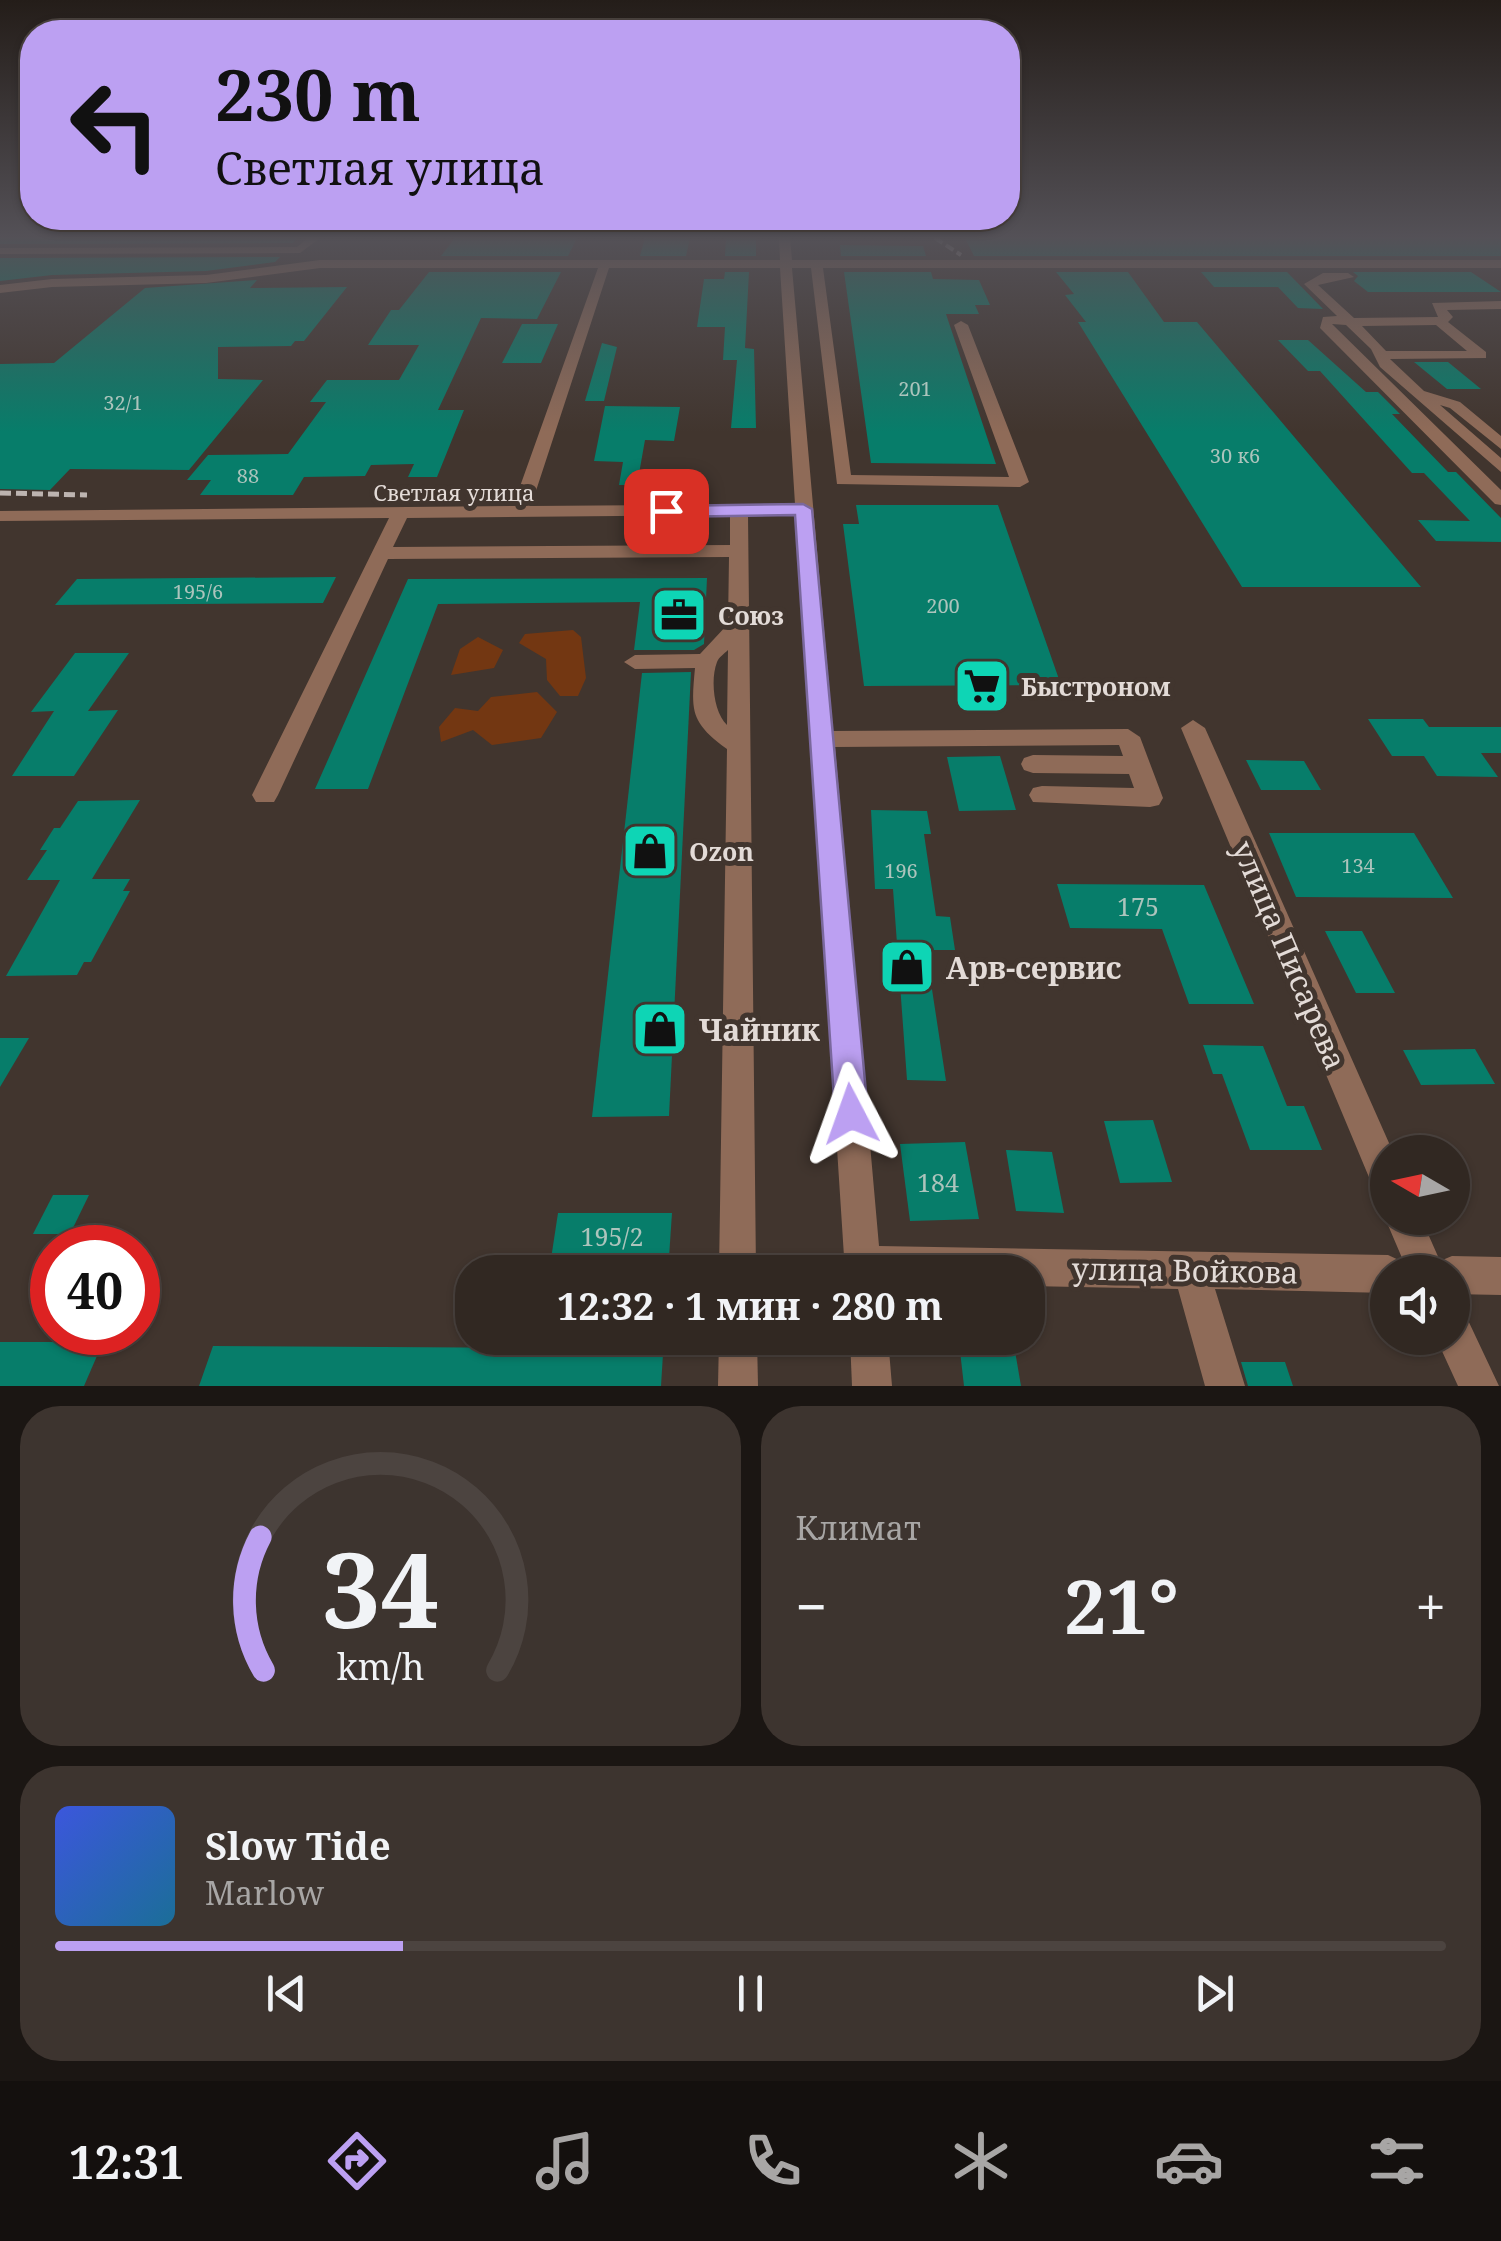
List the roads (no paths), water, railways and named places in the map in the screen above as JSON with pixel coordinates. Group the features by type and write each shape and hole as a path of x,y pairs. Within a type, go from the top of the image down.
{"street":[{"path":"519,514 591,303"},
{"path":"789,303 862,1255"},
{"path":"821,303 843,480 1020,482 961,325"},
{"path":"1328,303 1418,393 1451,403 1499,458"},
{"path":"1348,350 1481,354 1442,319 1435,307 1501,305"},
{"path":"1501,317 1328,320 1324,325 1501,500"},
{"path":"1461,460 1499,458"},
{"name":"Светлая улица","path":"0,516 803,509"},
{"path":"738,1255 739,510"},
{"path":"264,795 398,515"},
{"path":"380,553 739,551"},
{"path":"739,625 706,661 705,720 739,746"},
{"path":"635,662 706,661"},
{"name":"улица Писарева","path":"1193,728 1370,1140"},
{"path":"823,739 1128,737 1150,798 1042,796"},
{"path":"1033,764 1138,765"},
{"name":"улица Войкова","path":"1045,1269 1370,1274"},
{"path":"1192,1270 1225,1386"},
{"path":"1470,1275 1501,1276"},
{"path":"738,1355 738,1386"},
{"path":"869,1355 872,1386"},
{"path":"1464,1355 1479,1386"}],"railway":[{"path":"0,493 87,495"}],"place":[{"name":"Союз","path":"679,615"},
{"name":"Быстроном","path":"982,686"},
{"name":"Ozon","path":"650,851"},
{"name":"Арв-сервис","path":"907,967"},
{"name":"Чайник","path":"660,1029"}]}
